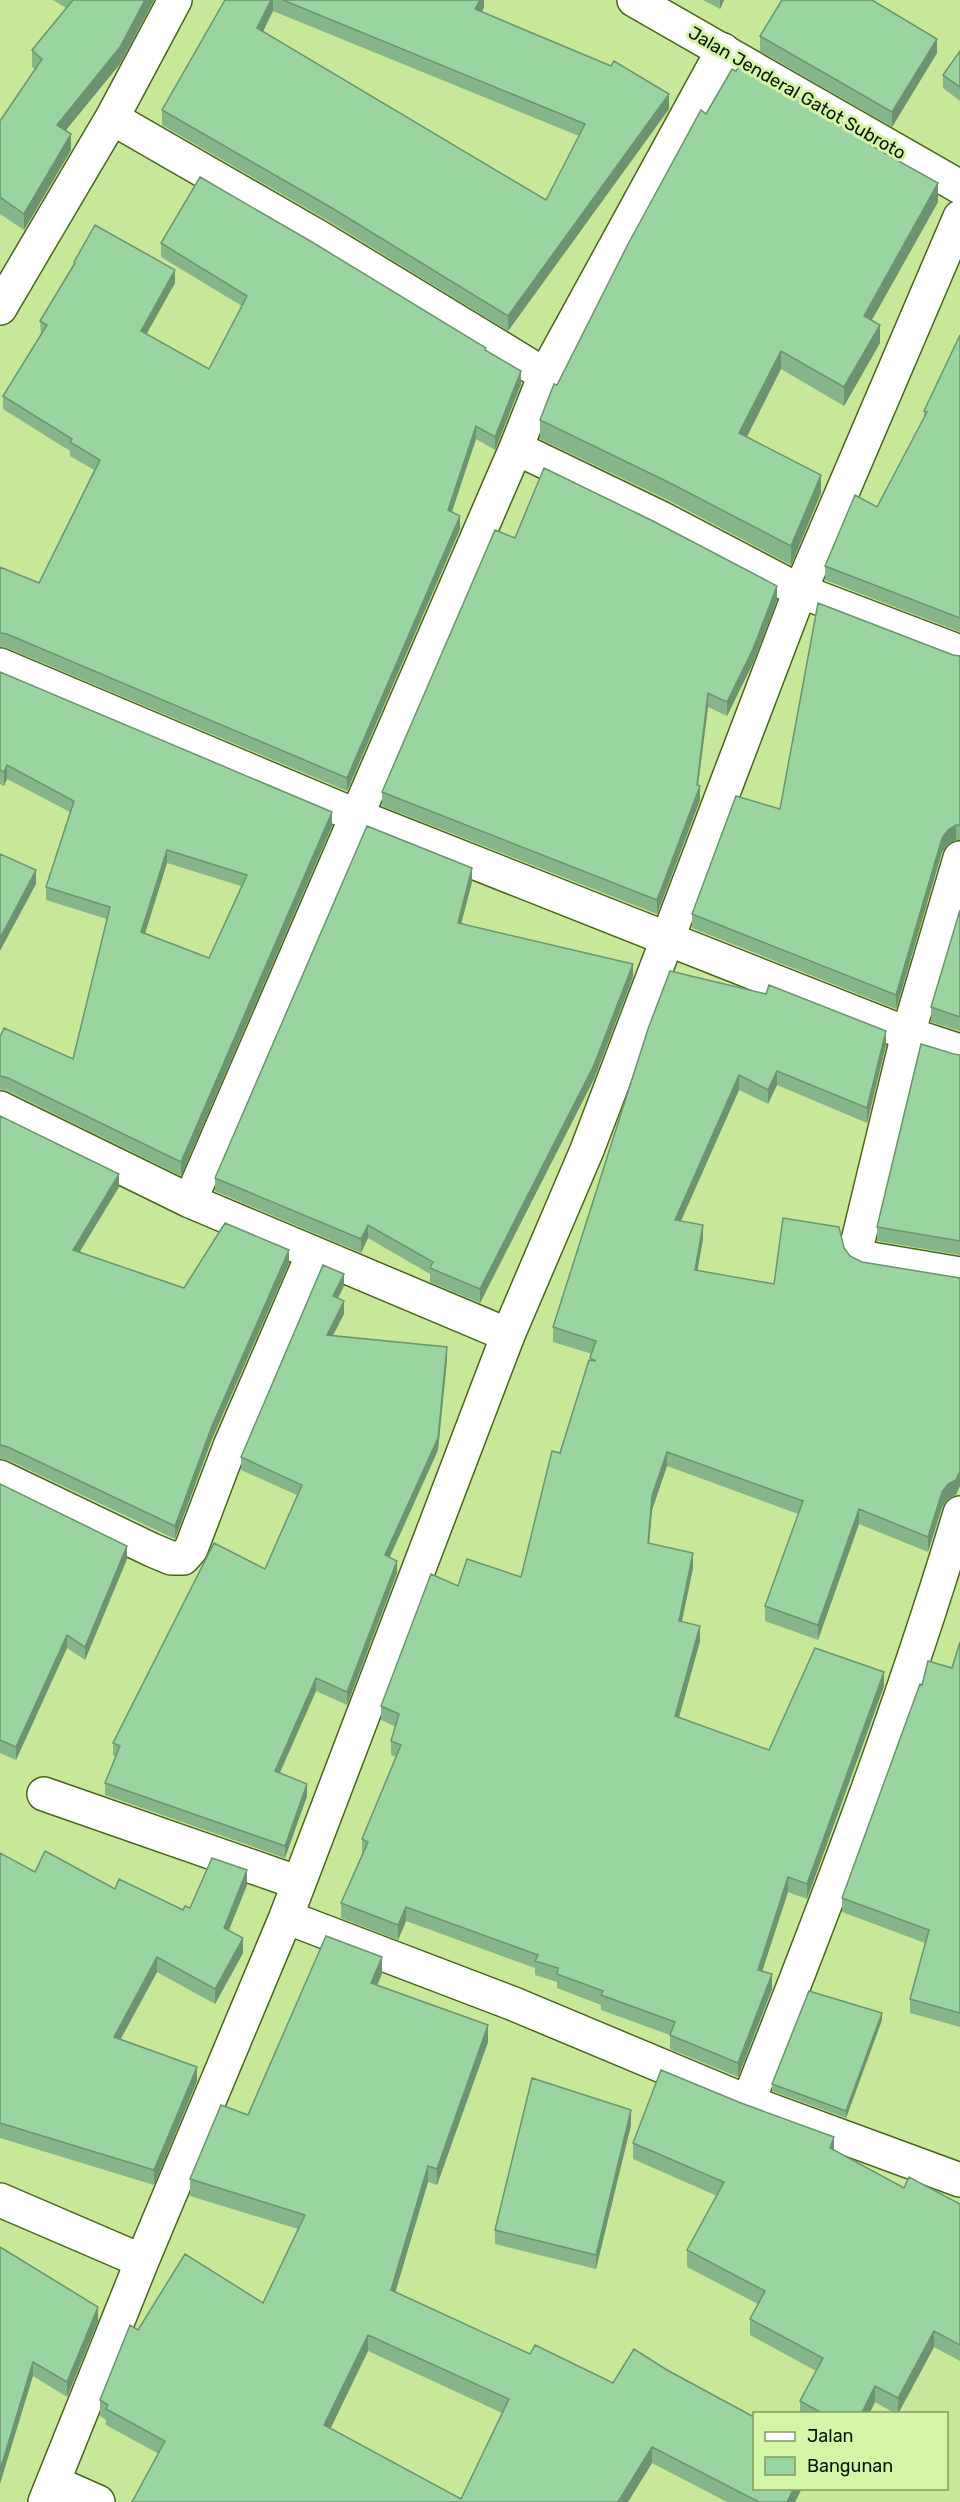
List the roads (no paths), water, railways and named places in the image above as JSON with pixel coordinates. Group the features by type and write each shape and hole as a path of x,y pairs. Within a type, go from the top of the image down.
{"street":[{"path":"0,308 112,118 175,0"},
{"name":"Jalan Jenderal Gatot Subroto","path":"634,0 960,187"},
{"path":"190,1201 516,448 545,375 723,50"},
{"path":"112,118 322,239 545,375"},
{"path":"98,2502 49,2492 142,2261 286,1917 508,1335 587,1149 800,591 960,217"},
{"path":"516,448 660,518 800,591 960,652"},
{"path":"0,664 357,816 908,1034 960,1051"},
{"path":"960,858 908,1034 857,1245 861,1255 865,1258 960,1274"},
{"path":"0,1108 190,1201 508,1335"},
{"path":"0,1477 153,1551 171,1558 183,1557 191,1549 230,1446 313,1254"},
{"path":"748,2102 816,1932 875,1771 960,1514"},
{"path":"44,1794 298,1883"},
{"path":"286,1917 514,2004 748,2102 960,2180"},
{"path":"0,2200 142,2261"}]}
